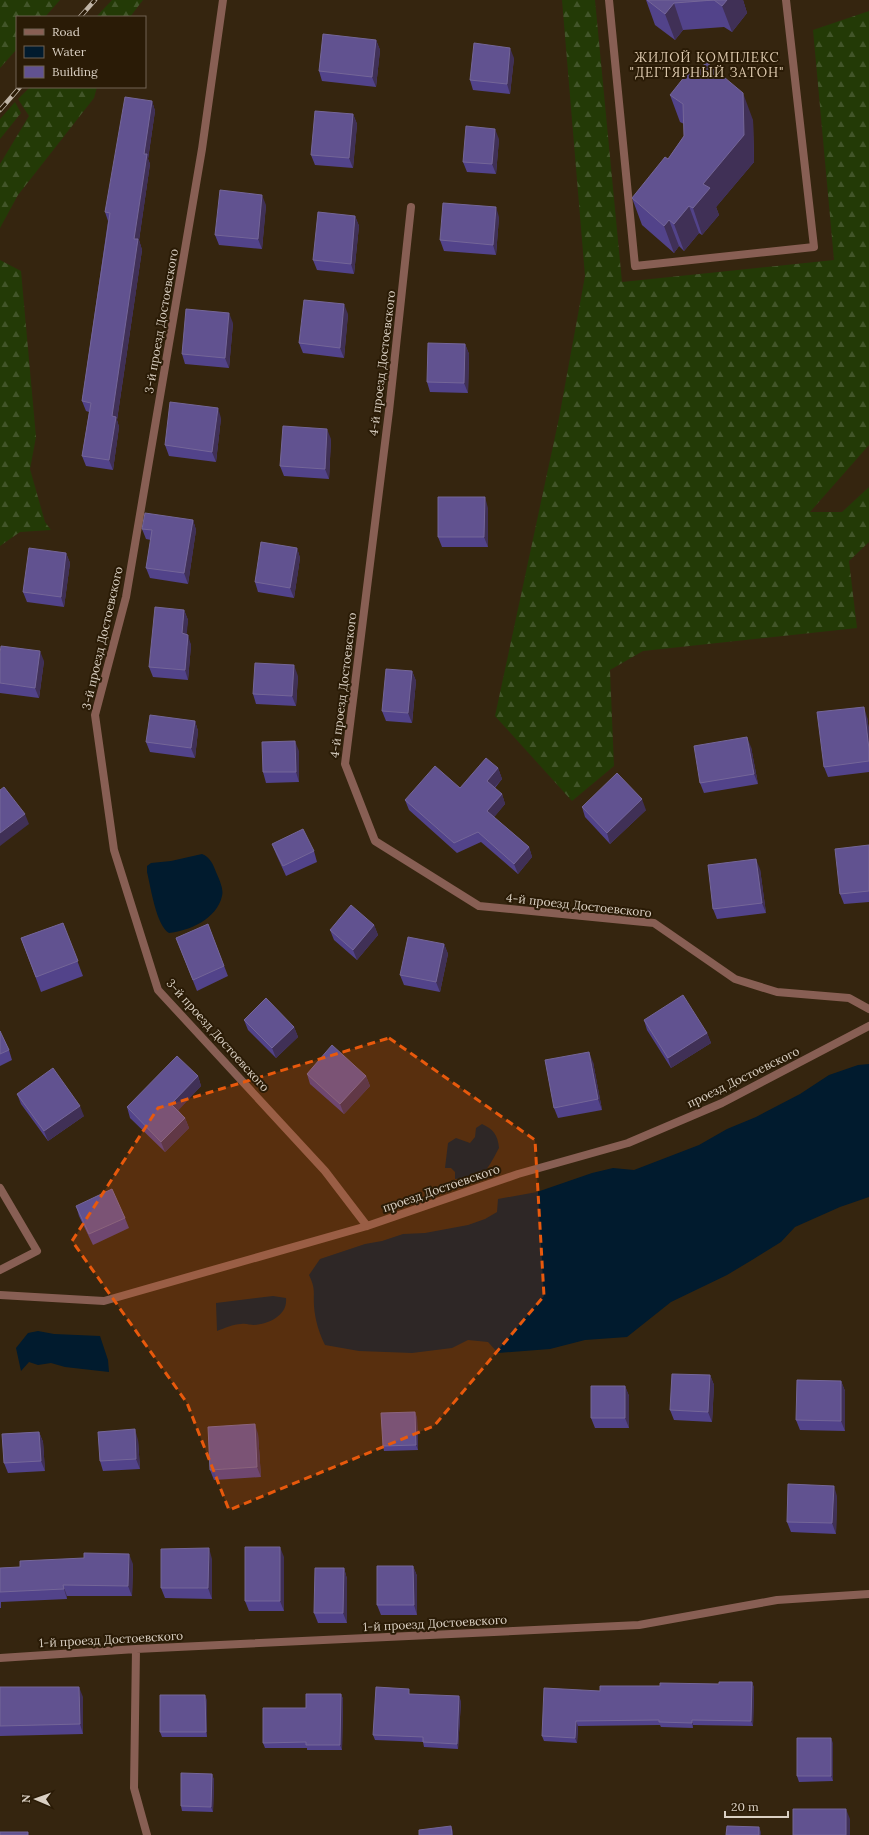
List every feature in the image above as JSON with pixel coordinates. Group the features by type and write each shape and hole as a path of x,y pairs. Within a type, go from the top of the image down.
{"street":[{"name":"3-й проезд Достоевского","path":"223,0 202,149 126,597 95,715 114,850 158,990 324,1171 367,1226"},
{"path":"609,0 635,266 814,246 786,0"},
{"name":"4-й проезд Достоевского","path":"411,207 388,419 345,764 374,842 479,906 654,923 735,979 777,992 849,998 869,1010"},
{"name":"проезд Достоевского","path":"0,1295 104,1301 367,1226 518,1174 628,1143 722,1103 869,1026"},
{"path":"0,1188 37,1251 0,1270"},
{"name":"1-й проезд Достоевского","path":"0,1658 136,1649 639,1625 777,1600 869,1594"},
{"path":"136,1649 134,1788 146,1835"}],"highlighted area":[{"path":"389,1038 535,1140 544,1296 434,1426 229,1510 187,1403 72,1241 158,1108"}],"green space":[{"path":"0,0 60,0 46,16 16,16 16,50 0,68"},
{"path":"112,0 143,0 131,16 97,16"},
{"path":"562,0 595,0 622,282 834,260 813,30 869,11 869,445 810,512 842,512 869,487 869,542 849,561 857,628 643,651 610,670 614,766 572,801 495,716 559,418 585,276"},
{"path":"29,88 97,88 94,98 18,195 0,228 0,164 29,116 18,99"},
{"path":"15,102 21,113 0,139 0,119"},
{"path":"0,260 21,271 36,437 30,469 45,522 51,530 20,532 0,546"}],"water":[{"path":"202,854 211,861 221,884 222,896 219,904 208,917 201,922 185,930 169,933 164,929 157,914 147,872 147,866 151,863 171,861"},
{"path":"869,1064 869,1197 840,1207 795,1227 781,1242 752,1260 727,1275 671,1302 627,1337 585,1340 550,1349 498,1353 488,1342 468,1340 452,1348 412,1353 359,1351 325,1345 316,1321 313,1287 309,1275 320,1259 365,1244 382,1241 403,1234 425,1233 468,1225 485,1219 497,1212 498,1199 537,1192 592,1173 613,1168 634,1170 699,1145 727,1129 756,1117 800,1094 829,1075 858,1065"},
{"path":"482,1124 494,1133 499,1148 487,1169 483,1172 473,1177 455,1179 455,1172 451,1168 445,1168 448,1143 456,1138 470,1143 475,1137 476,1128"},
{"path":"273,1296 286,1298 284,1309 276,1318 266,1323 254,1325 238,1324 217,1331 216,1303"},
{"path":"38,1331 54,1334 100,1336 108,1360 109,1372 65,1367 51,1363 38,1365 29,1362 21,1371 16,1348 28,1333"}],"building":[{"path":"647,0 714,0 674,3 665,14"},
{"path":"714,0 727,0 722,6"},
{"path":"323,34 376,40 372,77 319,71"},
{"path":"474,43 510,48 507,84 470,80"},
{"path":"706,62 743,93 744,135 703,184 710,188 693,208 689,206 674,224 669,220 664,226 632,198 665,157 668,159 684,136 683,104 670,95 689,71 696,76"},
{"path":"125,97 152,101 144,154 147,154 134,239 138,239 112,416 116,417 109,460 82,456 91,403 82,401 110,213 105,212"},
{"path":"315,111 353,114 349,158 311,155"},
{"path":"466,126 495,129 492,164 463,162"},
{"path":"220,190 262,195 258,239 215,235"},
{"path":"443,203 496,207 493,245 440,240"},
{"path":"318,212 355,216 351,264 313,260"},
{"path":"304,300 344,304 340,348 299,343"},
{"path":"186,309 229,313 225,358 182,354"},
{"path":"428,343 465,344 464,383 427,382"},
{"path":"170,402 218,408 212,452 165,445"},
{"path":"283,426 327,429 325,469 280,466"},
{"path":"438,497 485,497 484,537 438,537"},
{"path":"145,513 193,520 184,573 146,568 152,530 142,529"},
{"path":"261,542 297,548 290,588 255,582"},
{"path":"29,548 66,553 61,597 23,592"},
{"path":"155,607 184,610 182,633 188,635 185,670 149,667"},
{"path":"1,646 40,651 35,688 0,683"},
{"path":"255,663 294,665 292,696 253,694"},
{"path":"386,669 412,671 408,713 382,711"},
{"path":"864,707 869,761 824,767 817,712"},
{"path":"150,715 195,721 191,748 146,742"},
{"path":"747,737 754,774 700,783 694,746"},
{"path":"295,741 296,772 263,772 262,742"},
{"path":"486,758 498,768 487,781 502,794 487,811 529,847 514,864 478,832 454,843 405,800 435,766 460,788"},
{"path":"617,773 642,799 607,833 582,807"},
{"path":"4,787 25,814 0,833 0,790"},
{"path":"303,829 314,851 283,866 272,844"},
{"path":"869,845 869,891 840,894 835,849"},
{"path":"756,859 762,903 713,909 708,865"},
{"path":"351,905 374,925 353,950 330,930"},
{"path":"63,923 78,961 36,977 21,938"},
{"path":"208,924 224,966 193,980 176,938"},
{"path":"408,937 444,944 436,982 400,975"},
{"path":"683,995 707,1033 668,1058 644,1020"},
{"path":"266,998 294,1027 272,1048 244,1020"},
{"path":"0,1031 9,1050 0,1054"},
{"path":"332,1045 366,1076 340,1104 307,1074"},
{"path":"589,1052 598,1099 554,1108 545,1060"},
{"path":"177,1056 198,1076 171,1104 185,1118 161,1142 127,1107"},
{"path":"53,1068 80,1106 44,1131 17,1094"},
{"path":"112,1189 125,1218 89,1234 76,1206"},
{"path":"672,1374 710,1375 708,1412 670,1410"},
{"path":"797,1380 841,1381 841,1421 796,1420"},
{"path":"591,1386 625,1386 625,1418 591,1418"},
{"path":"415,1412 416,1445 383,1446 381,1413"},
{"path":"255,1424 257,1467 210,1470 208,1427"},
{"path":"135,1429 136,1459 100,1461 98,1432"},
{"path":"39,1432 41,1461 4,1463 2,1434"},
{"path":"788,1484 834,1486 832,1523 787,1522"},
{"path":"245,1547 280,1547 280,1601 245,1601"},
{"path":"209,1548 208,1588 161,1588 161,1549"},
{"path":"84,1553 129,1554 128,1586 63,1585 64,1589 0,1592 0,1568 20,1567 20,1561 84,1558"},
{"path":"377,1566 413,1566 414,1605 377,1605"},
{"path":"315,1568 344,1568 343,1613 314,1613"},
{"path":"719,1682 752,1682 751,1721 692,1720 692,1723 659,1722 659,1720 576,1721 575,1738 542,1736 544,1688 600,1691 600,1686 660,1686 660,1683 719,1684"},
{"path":"0,1687 79,1687 80,1724 0,1726"},
{"path":"376,1687 409,1689 409,1694 459,1696 457,1744 423,1742 423,1737 373,1735"},
{"path":"306,1694 341,1694 340,1745 306,1745 306,1742 263,1743 263,1708 306,1708"},
{"path":"160,1695 205,1695 206,1732 160,1732"},
{"path":"797,1738 831,1738 831,1776 797,1776"},
{"path":"181,1773 212,1774 211,1807 181,1806"},
{"path":"793,1809 846,1809 846,1835 793,1835"},
{"path":"451,1826 452,1835 419,1835 419,1830"},
{"path":"727,1826 759,1827 759,1835 726,1835"},
{"path":"0,1832 28,1832 28,1835 0,1835"}],"railway":[{"path":"81,16 95,0"},
{"path":"0,110 19,88"}],"district":[{"name":"ЖИЛОЙ КОМПЛЕКС \"ДЕГТЯРНЫЙ ЗАТОН\"","path":"707,64"}]}
